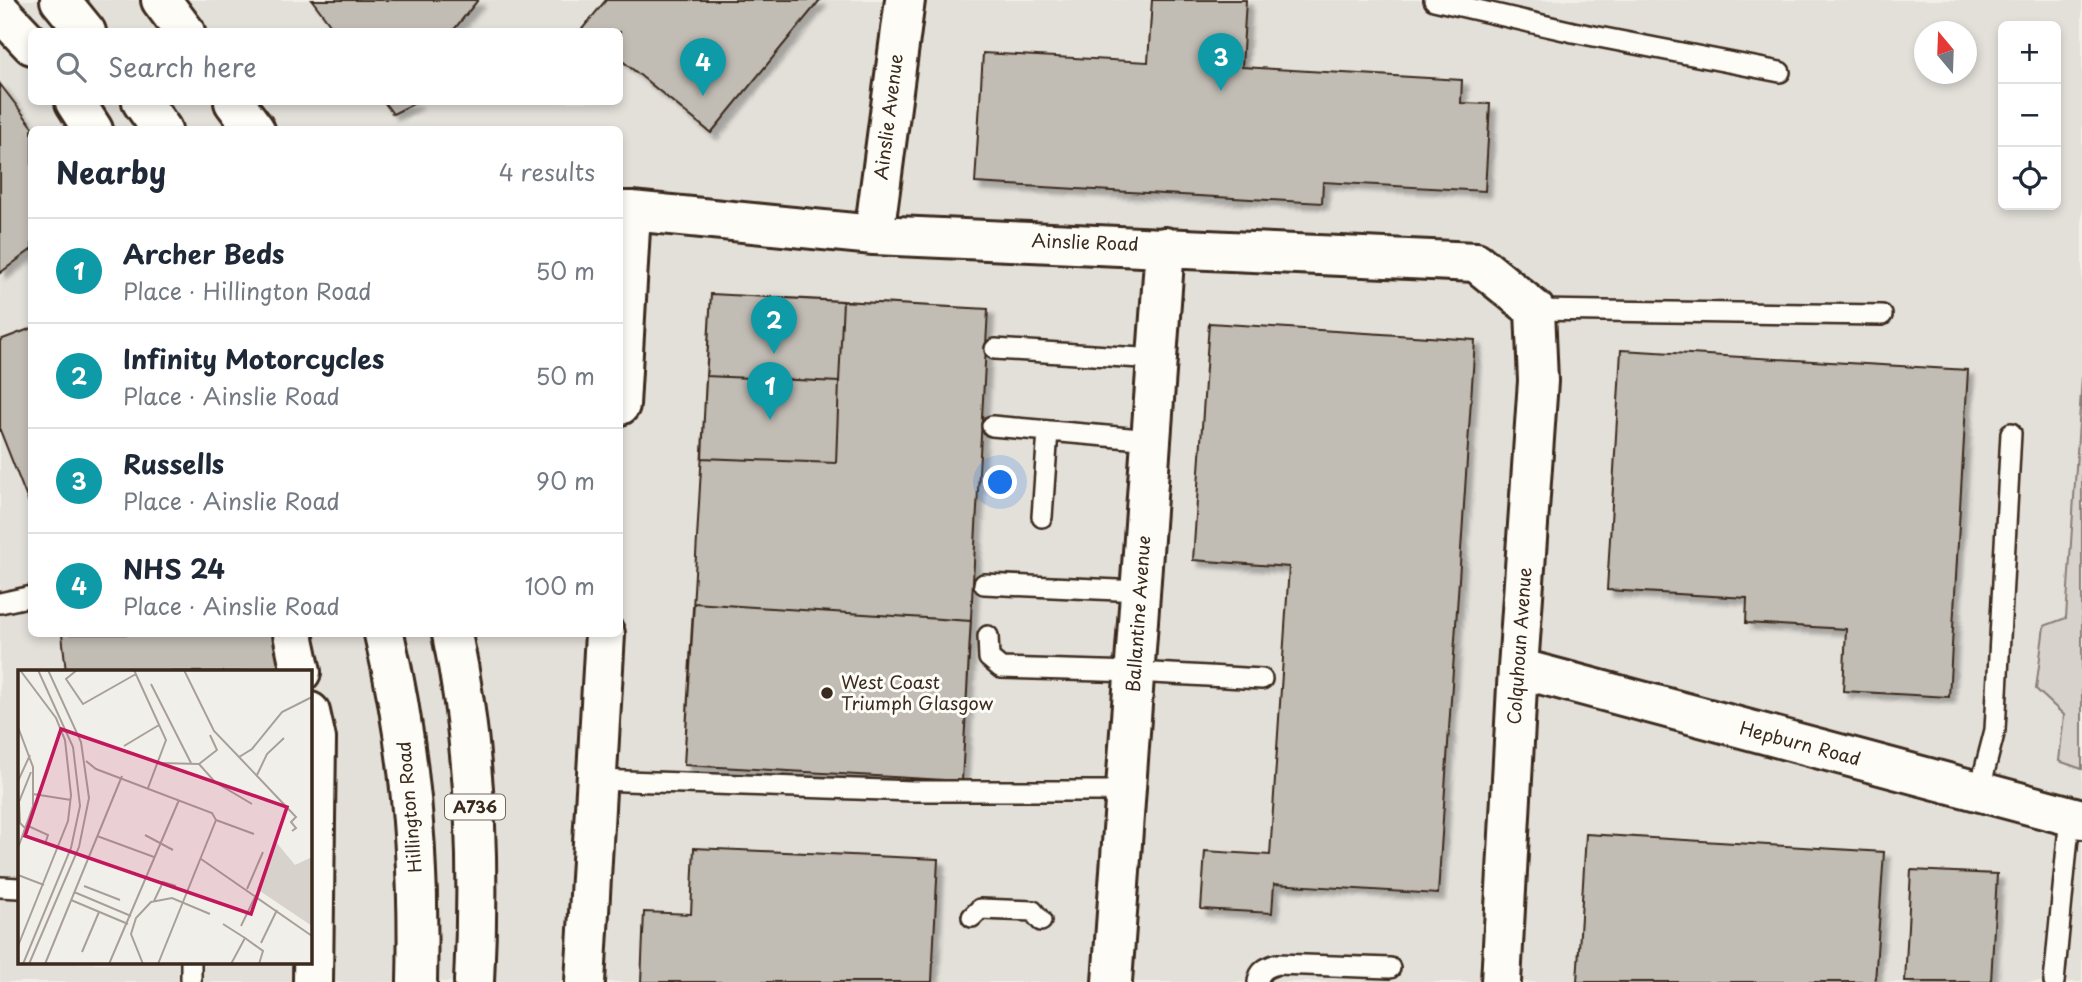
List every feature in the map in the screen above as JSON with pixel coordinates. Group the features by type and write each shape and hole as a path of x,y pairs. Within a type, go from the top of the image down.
{"street":[{"path":"60,0 83,28"},
{"path":"161,0 181,28"},
{"name":"Ainslie Avenue","path":"874,235 905,0"},
{"path":"0,10 28,41"},
{"path":"77,105 90,126"},
{"path":"144,105 159,126"},
{"path":"236,105 252,126"},
{"path":"623,289 625,211"},
{"name":"Ainslie Road","path":"625,211 874,235 1476,262 1535,310"},
{"name":"Ballantine Avenue","path":"1112,982 1165,247"},
{"name":"Colquhoun Avenue","path":"1501,982 1518,668 1538,381 1535,310"},
{"path":"294,637 301,670"},
{"name":"Hillington Road","path":"385,637 404,739 411,799 416,874 417,982"},
{"name":"A736","path":"453,637 471,760 477,844 474,982"},
{"path":"585,982 606,637"},
{"name":"Hepburn Road","path":"1518,668 2076,818"},
{"path":"312,721 316,739 313,982"}],"lane":[{"path":"1434,0 1573,32 1780,72"},
{"path":"1535,310 1882,315"},
{"path":"995,349 1157,359"},
{"path":"992,426 1152,440"},
{"path":"1042,517 1048,431"},
{"path":"1979,792 1995,730 2011,433"},
{"path":"984,584 1140,591"},
{"path":"0,603 28,597"},
{"path":"988,636 989,658 1001,668 1262,679"},
{"path":"596,780 914,791 1126,791"},
{"path":"2054,982 2076,818"},
{"path":"0,887 18,888"},
{"path":"972,916 980,909 1033,911 1041,921"},
{"path":"191,964 191,982"},
{"path":"1258,982 1265,967 1278,964 1390,968"}],"shaded area":[{"path":"0,0 2082,0 2082,982 0,982"},
{"path":"2082,377 2082,769 2059,761 2064,715 2036,689 2044,626 2066,618"}],"building":[{"path":"312,0 478,0 455,28 333,28"},
{"path":"606,0 820,0 711,133 623,61 623,28 583,28"},
{"path":"1152,0 1246,0 1242,67 1462,80 1461,103 1490,104 1485,191 1323,182 1322,203 975,183 983,53 1148,62"},
{"path":"0,84 32,126 28,126 28,252 0,273"},
{"path":"386,105 411,105 393,114"},
{"path":"711,294 988,309 962,781 684,765"},
{"path":"711,294 843,301 839,382 706,376"},
{"path":"1209,323 1475,340 1438,894 1274,884 1272,913 1201,909 1205,851 1270,855 1289,567 1193,560"},
{"path":"28,330 28,501 0,430 0,340"},
{"path":"1621,350 1968,370 1949,697 1843,691 1846,629 1746,623 1747,598 1607,590"},
{"path":"706,376 839,382 836,463 702,458"},
{"name":"West Coast Triumph Glasgow","path":"694,603 971,621 962,781 684,765"},
{"path":"62,637 280,637 284,670 66,670"},
{"path":"1586,834 1884,852 1875,982 1577,982"},
{"path":"694,848 938,859 932,982 641,982 644,912 691,914"},
{"path":"1911,870 1997,874 1991,982 1905,982"}],"place":[{"name":"Russells","path":"1221,91"},
{"name":"NHS 24","path":"703,96"},
{"name":"Infinity Motorcycles","path":"774,354"},
{"name":"Archer Beds","path":"770,420"},
{"name":"West Coast Triumph Glasgow","path":"827,693"}]}
